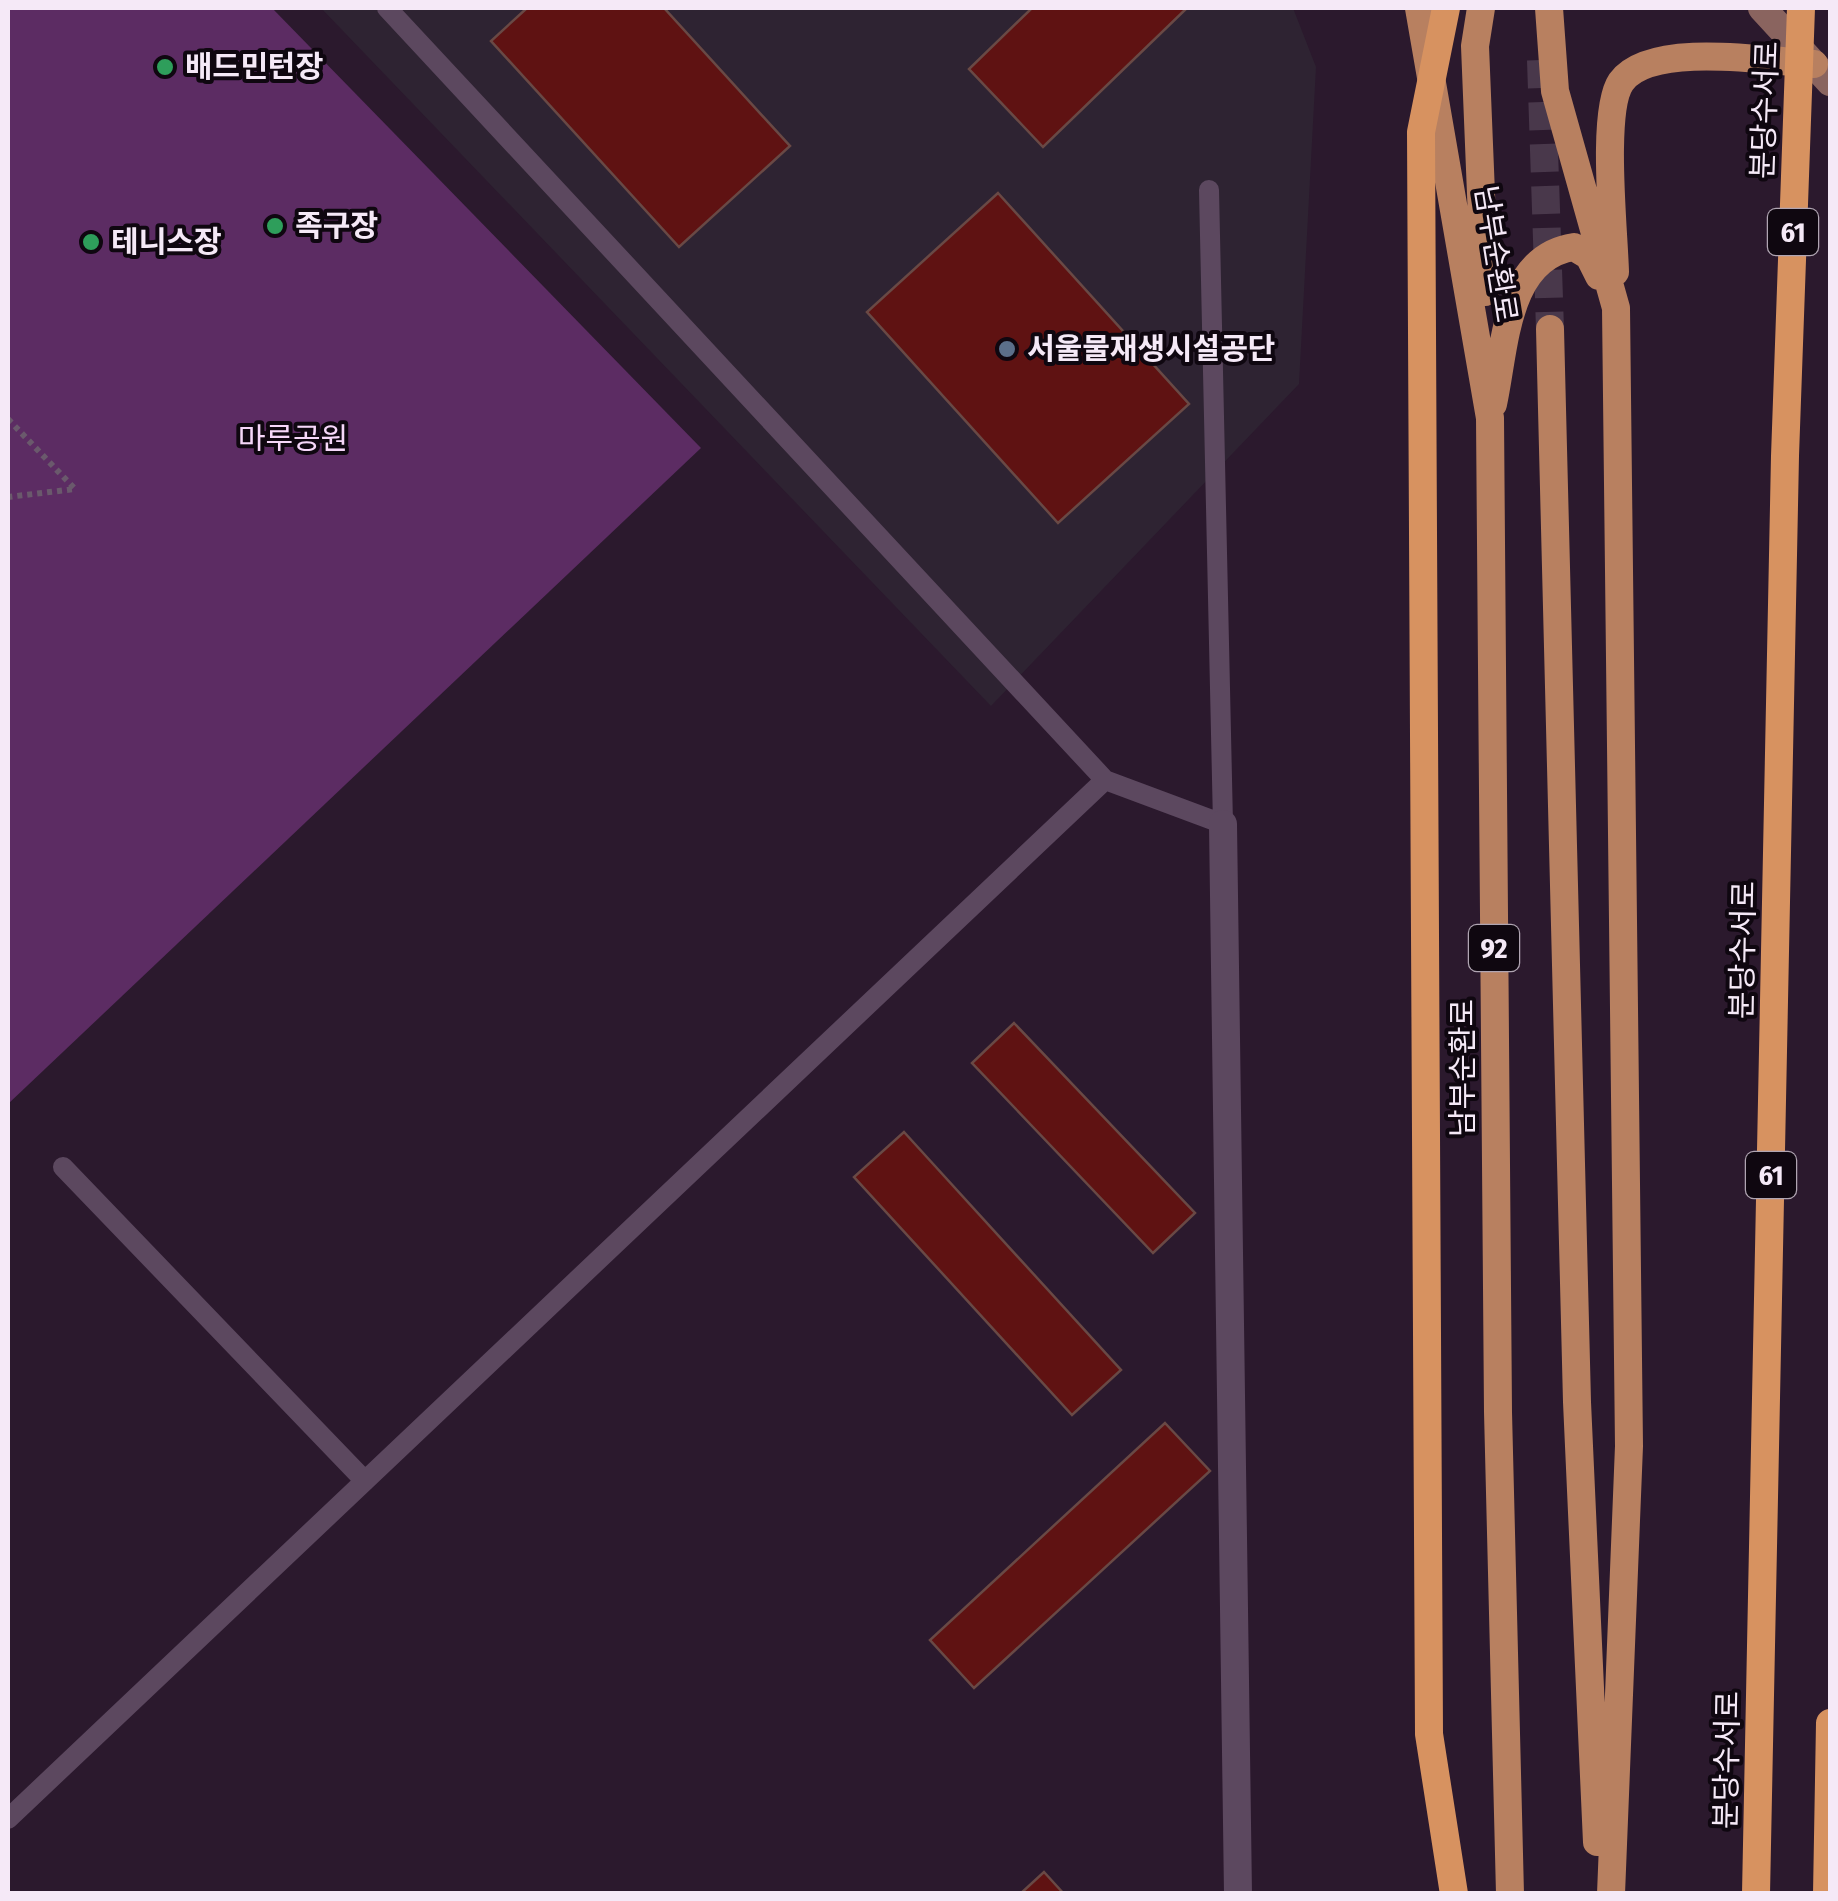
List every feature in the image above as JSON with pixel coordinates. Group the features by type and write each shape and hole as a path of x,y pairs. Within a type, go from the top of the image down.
{"highway":[{"path":"1446,8 1421,132 1429,1734 1454,1894"},
{"name":"분당수서로","path":"1756,1894 1785,456 1801,8"},
{"path":"1827,1894 1830,1723"}],"main road":[{"name":"남부순환로","path":"1420,8 1490,418 1498,1432 1510,1894"},
{"path":"1481,8 1475,46 1490,418"},
{"path":"1549,8 1555,91 1616,308"},
{"path":"1762,8 1823,74"},
{"path":"1611,1894 1629,1446 1611,110 1621,82 1638,68 1686,56 1823,74"},
{"path":"1490,418 1516,301 1524,276 1540,258 1574,247 1589,256 1616,308"},
{"name":"남부순환로","path":"1550,329 1577,1402 1600,1894"}],"street":[{"path":"1222,824 1238,1894"}],"lane":[{"path":"386,8 1105,780 1222,824 1209,190"},
{"path":"8,1819 1105,780"},
{"path":"63,1167 365,1480"}],"path":[{"path":"8,419 75,489 8,496"}],"shaded area":[{"path":"321,8 1293,8 1316,67 1299,384 991,706"}],"green space":[{"name":"마루공원","path":"8,8 272,8 701,448 8,1104"}],"building":[{"path":"527,8 664,8 790,146 679,247 491,41"},
{"path":"1032,8 1187,8 1043,147 969,69"},
{"path":"998,193 1189,404 1058,523 867,312"},
{"path":"1014,1023 1195,1213 1153,1253 972,1063"},
{"path":"904,1132 1121,1370 1072,1415 854,1177"},
{"path":"1165,1423 1210,1471 974,1688 930,1640"},
{"path":"1044,1872 1064,1894 1020,1894"}],"tunnel":[{"path":"1541,60 1550,329"}],"place":[{"name":"배드민턴장","path":"165,67"},
{"name":"족구장","path":"275,226"},
{"name":"테니스장","path":"91,242"},
{"name":"서울물재생시설공단","path":"1007,349"}]}
